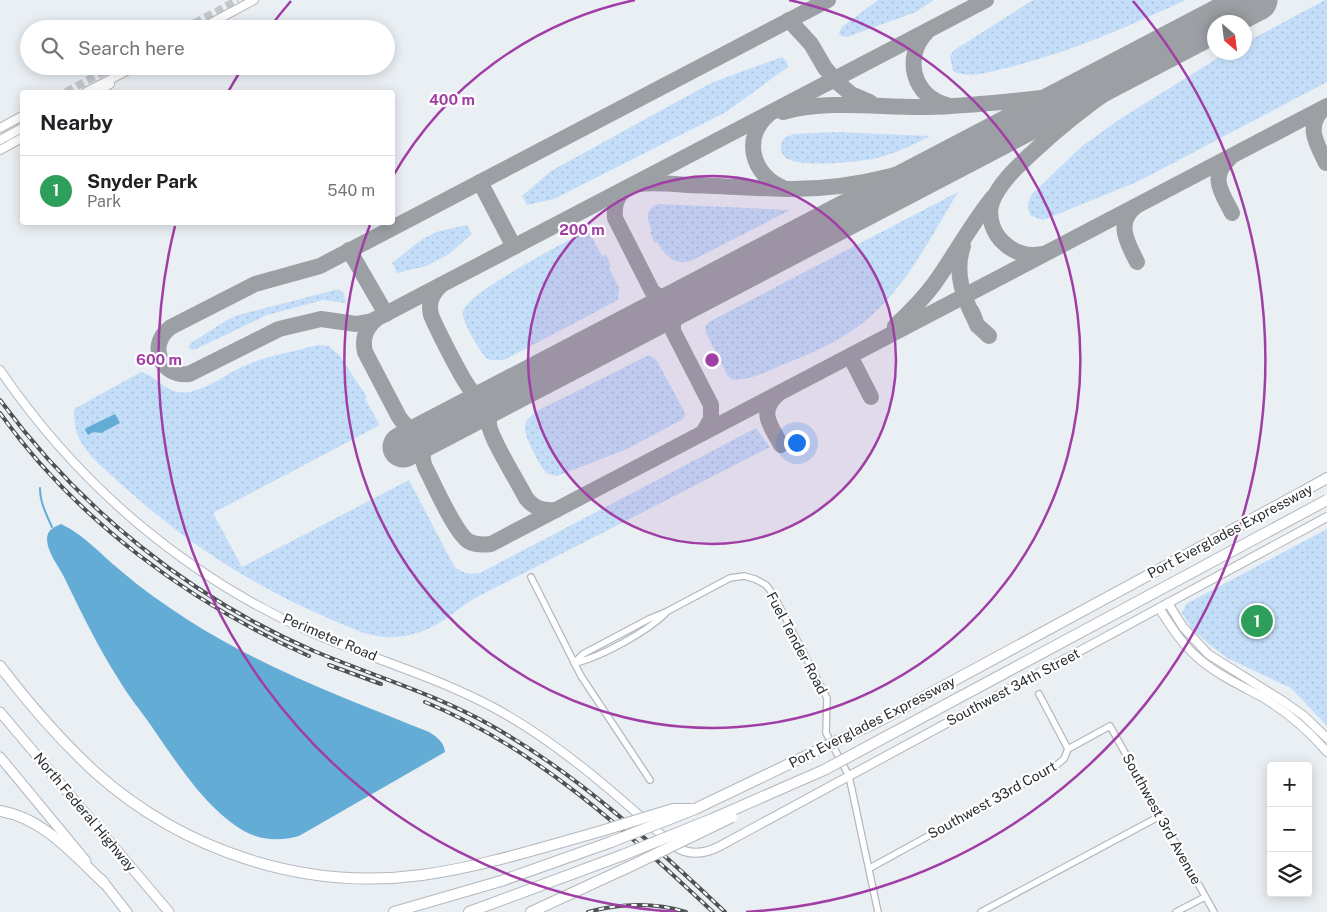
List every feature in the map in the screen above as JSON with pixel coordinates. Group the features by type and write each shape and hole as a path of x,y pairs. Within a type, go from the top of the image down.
{"highway":[{"name":"Port Everglades Expressway","path":"394,912 502,881 611,842 695,809 881,720 1327,478"},
{"name":"Port Everglades Expressway","path":"469,912 623,855 794,784 882,740 1327,500"},
{"path":"0,666 62,739 96,772 132,802 172,827 214,848 280,868 327,876 375,878 421,875 467,866 598,832 673,809 695,809"},
{"path":"531,912 718,824 794,784"},
{"path":"0,812 14,814 32,822 60,843 104,882"}],"main road":[{"path":"0,705 14,728"},
{"name":"North Federal Highway","path":"0,712 169,912"},
{"path":"0,757 127,912"}],"street":[{"path":"217,20 254,0"},
{"path":"90,90 119,75"},
{"path":"101,90 120,75"},
{"path":"0,128 20,117"},
{"path":"0,140 20,129"},
{"path":"0,150 20,139"},
{"name":"Perimeter Road","path":"0,370 39,422 78,468 126,514 185,560 247,599 289,621 450,686 516,720 596,778 674,846 688,852 698,853"},
{"name":"Southwest 34th Street","path":"698,853 714,849 1327,517"},
{"path":"531,577 574,663 650,780"},
{"name":"Fuel Tender Road","path":"574,663 583,654 730,578 750,577 766,585 773,594 827,698 826,733 849,776 878,912"},
{"path":"1168,603 1183,627 1208,654 1282,700 1304,716 1327,738"},
{"path":"1159,608 1182,641 1197,657 1215,671 1281,710 1327,752"},
{"path":"1038,694 1068,749"},
{"name":"Southwest 33rd Court","path":"870,868 1054,767 1064,758 1068,749 1110,726"},
{"name":"Southwest 3rd Avenue","path":"1110,726 1214,912"},
{"path":"981,912 1160,816"},
{"path":"1176,912 1205,897"}],"shaded area":[{"path":"878,0 934,0 916,12 847,37 841,36 839,33 842,27"},
{"path":"1033,0 1186,0 1142,20 1052,55 979,74 972,75 953,71 950,57 953,51"},
{"path":"1327,0 1327,82 1139,181 1043,220 1031,216 1028,205 1032,194 1081,147 1120,119 1215,60 1252,60 1252,39"},
{"path":"782,57 787,62 788,67 726,112 554,199 527,205 522,196 551,171 711,83"},
{"path":"837,132 930,136 891,154 858,161 804,163 786,158 781,151 784,138 794,134"},
{"path":"958,192 910,271 887,300 864,322 831,344 764,373 737,380 731,379 728,376 706,333 705,327 709,322"},
{"path":"659,204 790,210 693,260 681,262 667,256 657,242 655,243 650,233 652,231 648,219 649,211"},
{"path":"467,225 472,234 449,254 426,266 397,273 392,263 421,240 436,232"},
{"path":"588,230 602,256 606,255 611,266 609,268 619,288 618,300 504,360 490,360 485,357 471,335 463,316 468,303 519,268"},
{"path":"339,289 344,294 346,303 323,300 267,315 196,349 192,350 188,347 191,343 238,315"},
{"path":"318,345 329,346 340,356 367,397 365,399 380,425 213,513 242,567 409,480 454,566 466,573 480,573 756,428 770,447 479,596 428,629 402,637 372,635 337,622 278,595 222,562 196,544 144,505 99,464 81,442 75,426 74,409 141,372 172,390 187,392 206,387 251,363"},
{"path":"647,356 651,356 657,361 684,411 683,419 627,449 557,476 547,474 536,457 526,435 525,424 528,419 535,412"},
{"path":"1327,529 1327,726 1291,688 1229,659 1210,645 1192,629 1182,613 1186,604"}],"water":[{"path":"115,414 120,423 101,433 93,432 88,435 85,430 86,428"},
{"path":"61,524 85,540 154,597 188,620 246,653 306,682 429,732 442,743 445,752 299,836 271,839 258,837 244,831 217,811 193,784 111,668 47,544 48,533"}],"waterway":[{"path":"40,488 42,503 52,527"}],"taxiway":[{"path":"828,0 320,266 255,284 171,327 164,334 160,342 160,358 164,365 171,370 179,374 189,374 279,329 321,319 356,324 372,321 986,0"},
{"path":"789,20 811,44 825,68 837,82 851,94 870,102"},
{"path":"1042,254 1017,252 1000,239 994,230 990,213 992,202 1009,175 1054,133 1098,98 1143,67 1207,27"},
{"path":"926,33 915,53 915,75 919,85 926,94 935,101 947,105"},
{"path":"783,112 819,106 945,106 1075,95"},
{"path":"436,430 424,447 423,462 425,467 451,518 463,536 473,543 491,544 1327,106"},
{"path":"1323,109 1315,122 1314,136 1326,163"},
{"path":"768,115 760,124 755,134 754,155 764,174 772,182 783,188"},
{"path":"639,184 664,183 787,189 838,186 887,177 935,163 982,144"},
{"path":"1229,159 1220,172 1219,185 1232,213"},
{"path":"480,182 514,247"},
{"path":"625,189 616,202 615,218 652,291 666,300 682,299 693,295"},
{"path":"895,326 916,306 934,284 993,197"},
{"path":"1135,207 1129,213 1124,227 1127,241 1137,262"},
{"path":"963,246 959,265 961,284 975,320"},
{"path":"349,250 386,314"},
{"path":"441,285 432,298 430,306 431,315 457,367 468,386 475,393 486,397 501,396"},
{"path":"691,297 677,312 673,331 711,405 711,419 703,433"},
{"path":"972,312 977,325 989,336"},
{"path":"376,319 365,334 365,352 399,417 406,426 415,430 425,432 436,430"},
{"path":"850,356 871,397"},
{"path":"777,395 771,401 767,413 770,425 781,445"},
{"path":"501,396 489,416 489,424 494,439 526,498 539,508 556,510"}],"runway":[{"path":"403,447 1257,0"}],"tunnel":[{"path":"201,20 238,0"},
{"path":"70,90 97,75"}],"railway":[{"path":"0,400 31,440 65,478 140,546 181,577 223,604 268,629 314,651 449,704 524,745 585,788 643,836 725,912"},
{"path":"0,413 30,452 64,489 138,555 221,611 309,656"},
{"path":"329,665 381,684"},
{"path":"425,702 466,721 542,767 613,822 713,912"},
{"path":"588,912 625,905 649,905 686,912"}],"place":[{"name":"Snyder Park","path":"1257,621"}]}
